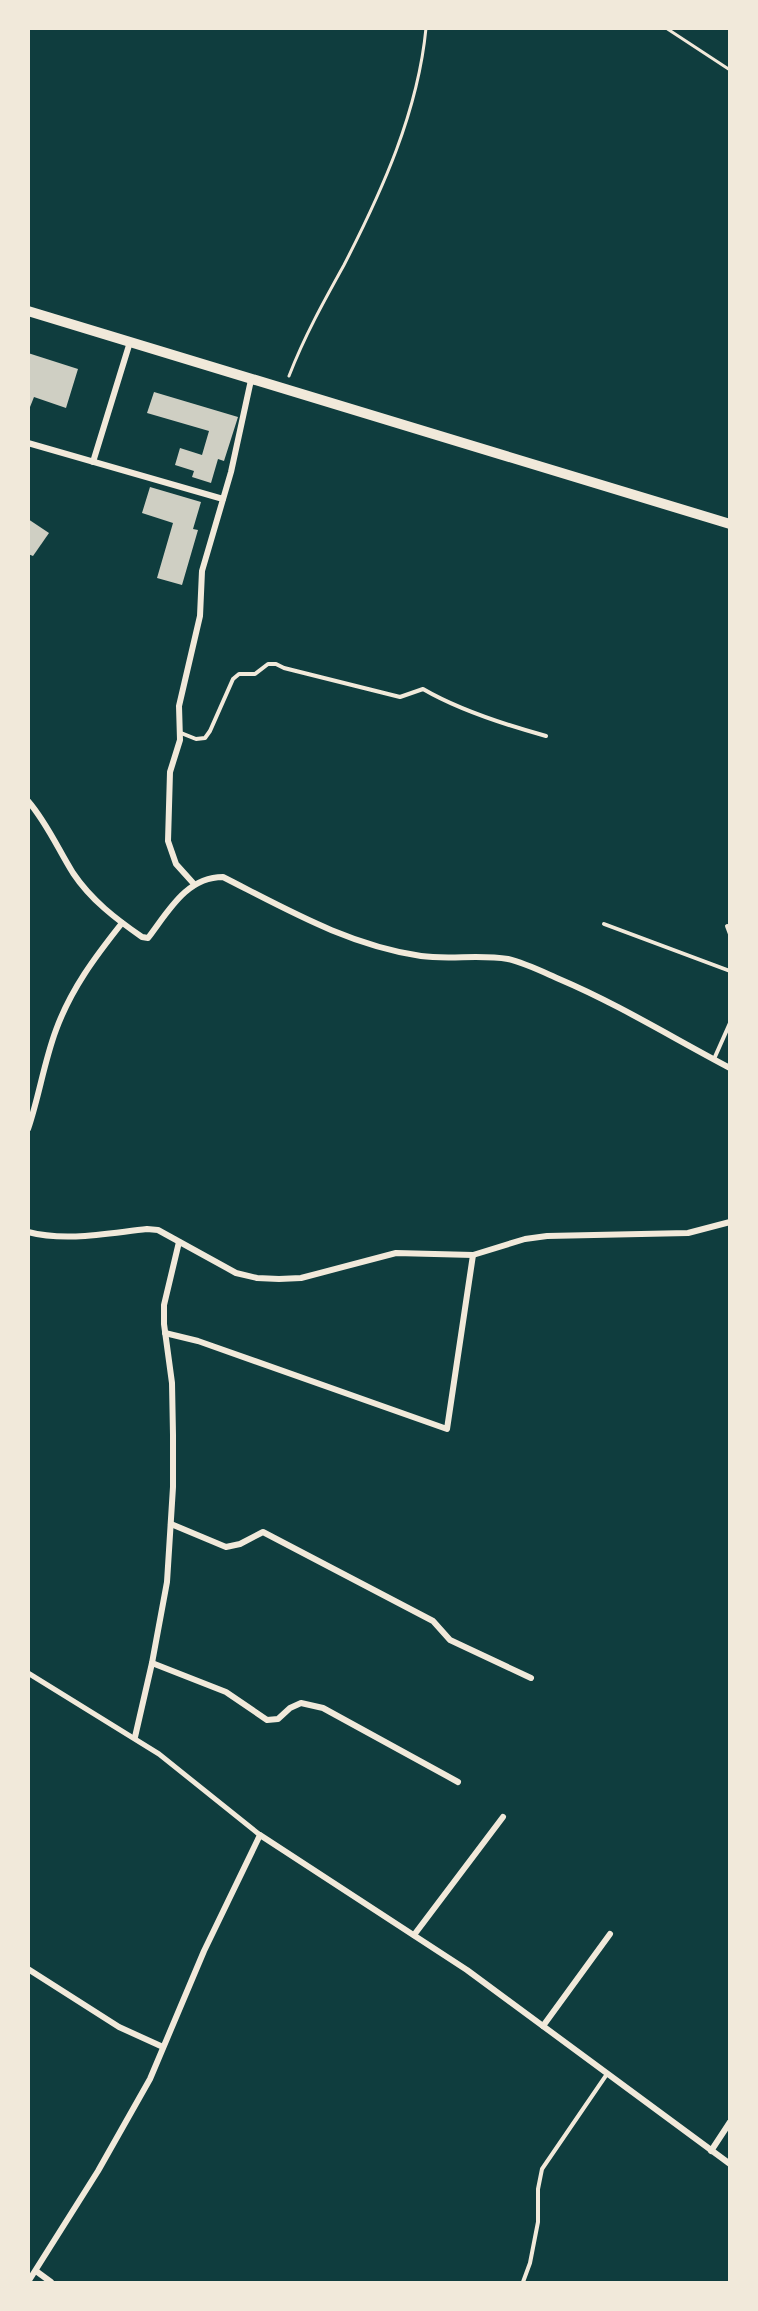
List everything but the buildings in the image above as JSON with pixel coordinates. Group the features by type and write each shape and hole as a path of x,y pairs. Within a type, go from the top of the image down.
{"main road":[{"path":"28,311 729,524"}],"street":[{"path":"93,462 130,342"},
{"path":"194,884 176,864 168,841 170,772 181,733 178,713 200,616 202,571 223,499 251,380"},
{"path":"28,443 223,499"},
{"path":"28,801 48,827 82,885 108,912 142,937 148,938 176,902 194,884 210,877 223,876 322,928 372,945 424,956 509,959 577,986 729,1068"},
{"path":"28,1129 55,1031 89,965 122,923"},
{"path":"28,1232 40,1235 69,1236 158,1230 236,1273 257,1278 279,1279 301,1278 396,1253 473,1255 525,1239 547,1236 688,1233 729,1222"},
{"path":"135,1737 152,1663 166,1582 173,1456 172,1394 164,1305 179,1242"},
{"path":"165,1333 198,1341 447,1428 473,1255"},
{"path":"171,1524 226,1547 240,1544 263,1532 433,1621 450,1640 531,1678"},
{"path":"152,1663 226,1692 267,1720 278,1719 290,1708 301,1703 323,1708 458,1782"},
{"path":"28,1673 83,1708 135,1737 260,1835 467,1970 729,2164"},
{"path":"414,1935 503,1817"},
{"path":"28,2282 60,2234 150,2079 204,1951 260,1835"},
{"path":"543,2026 610,1934"},
{"path":"28,1969 119,2027 164,2047"},
{"path":"711,2151 729,2122"},
{"path":"38,2268 51,2283"}],"lane":[{"path":"181,733 196,739 205,738 210,732 233,679 239,674 255,674 268,664 276,664 284,668 400,697 423,689 490,718 546,736"},
{"path":"604,924 729,971"},
{"path":"727,926 729,934"},
{"path":"714,1059 729,1023"},
{"path":"523,2283 530,2263 538,2222 538,2189 542,2169 607,2074"}],"path":[{"path":"278,388 288,378 310,327 344,264 381,187 412,105 424,50 426,28"},
{"path":"666,28 729,70"}]}
